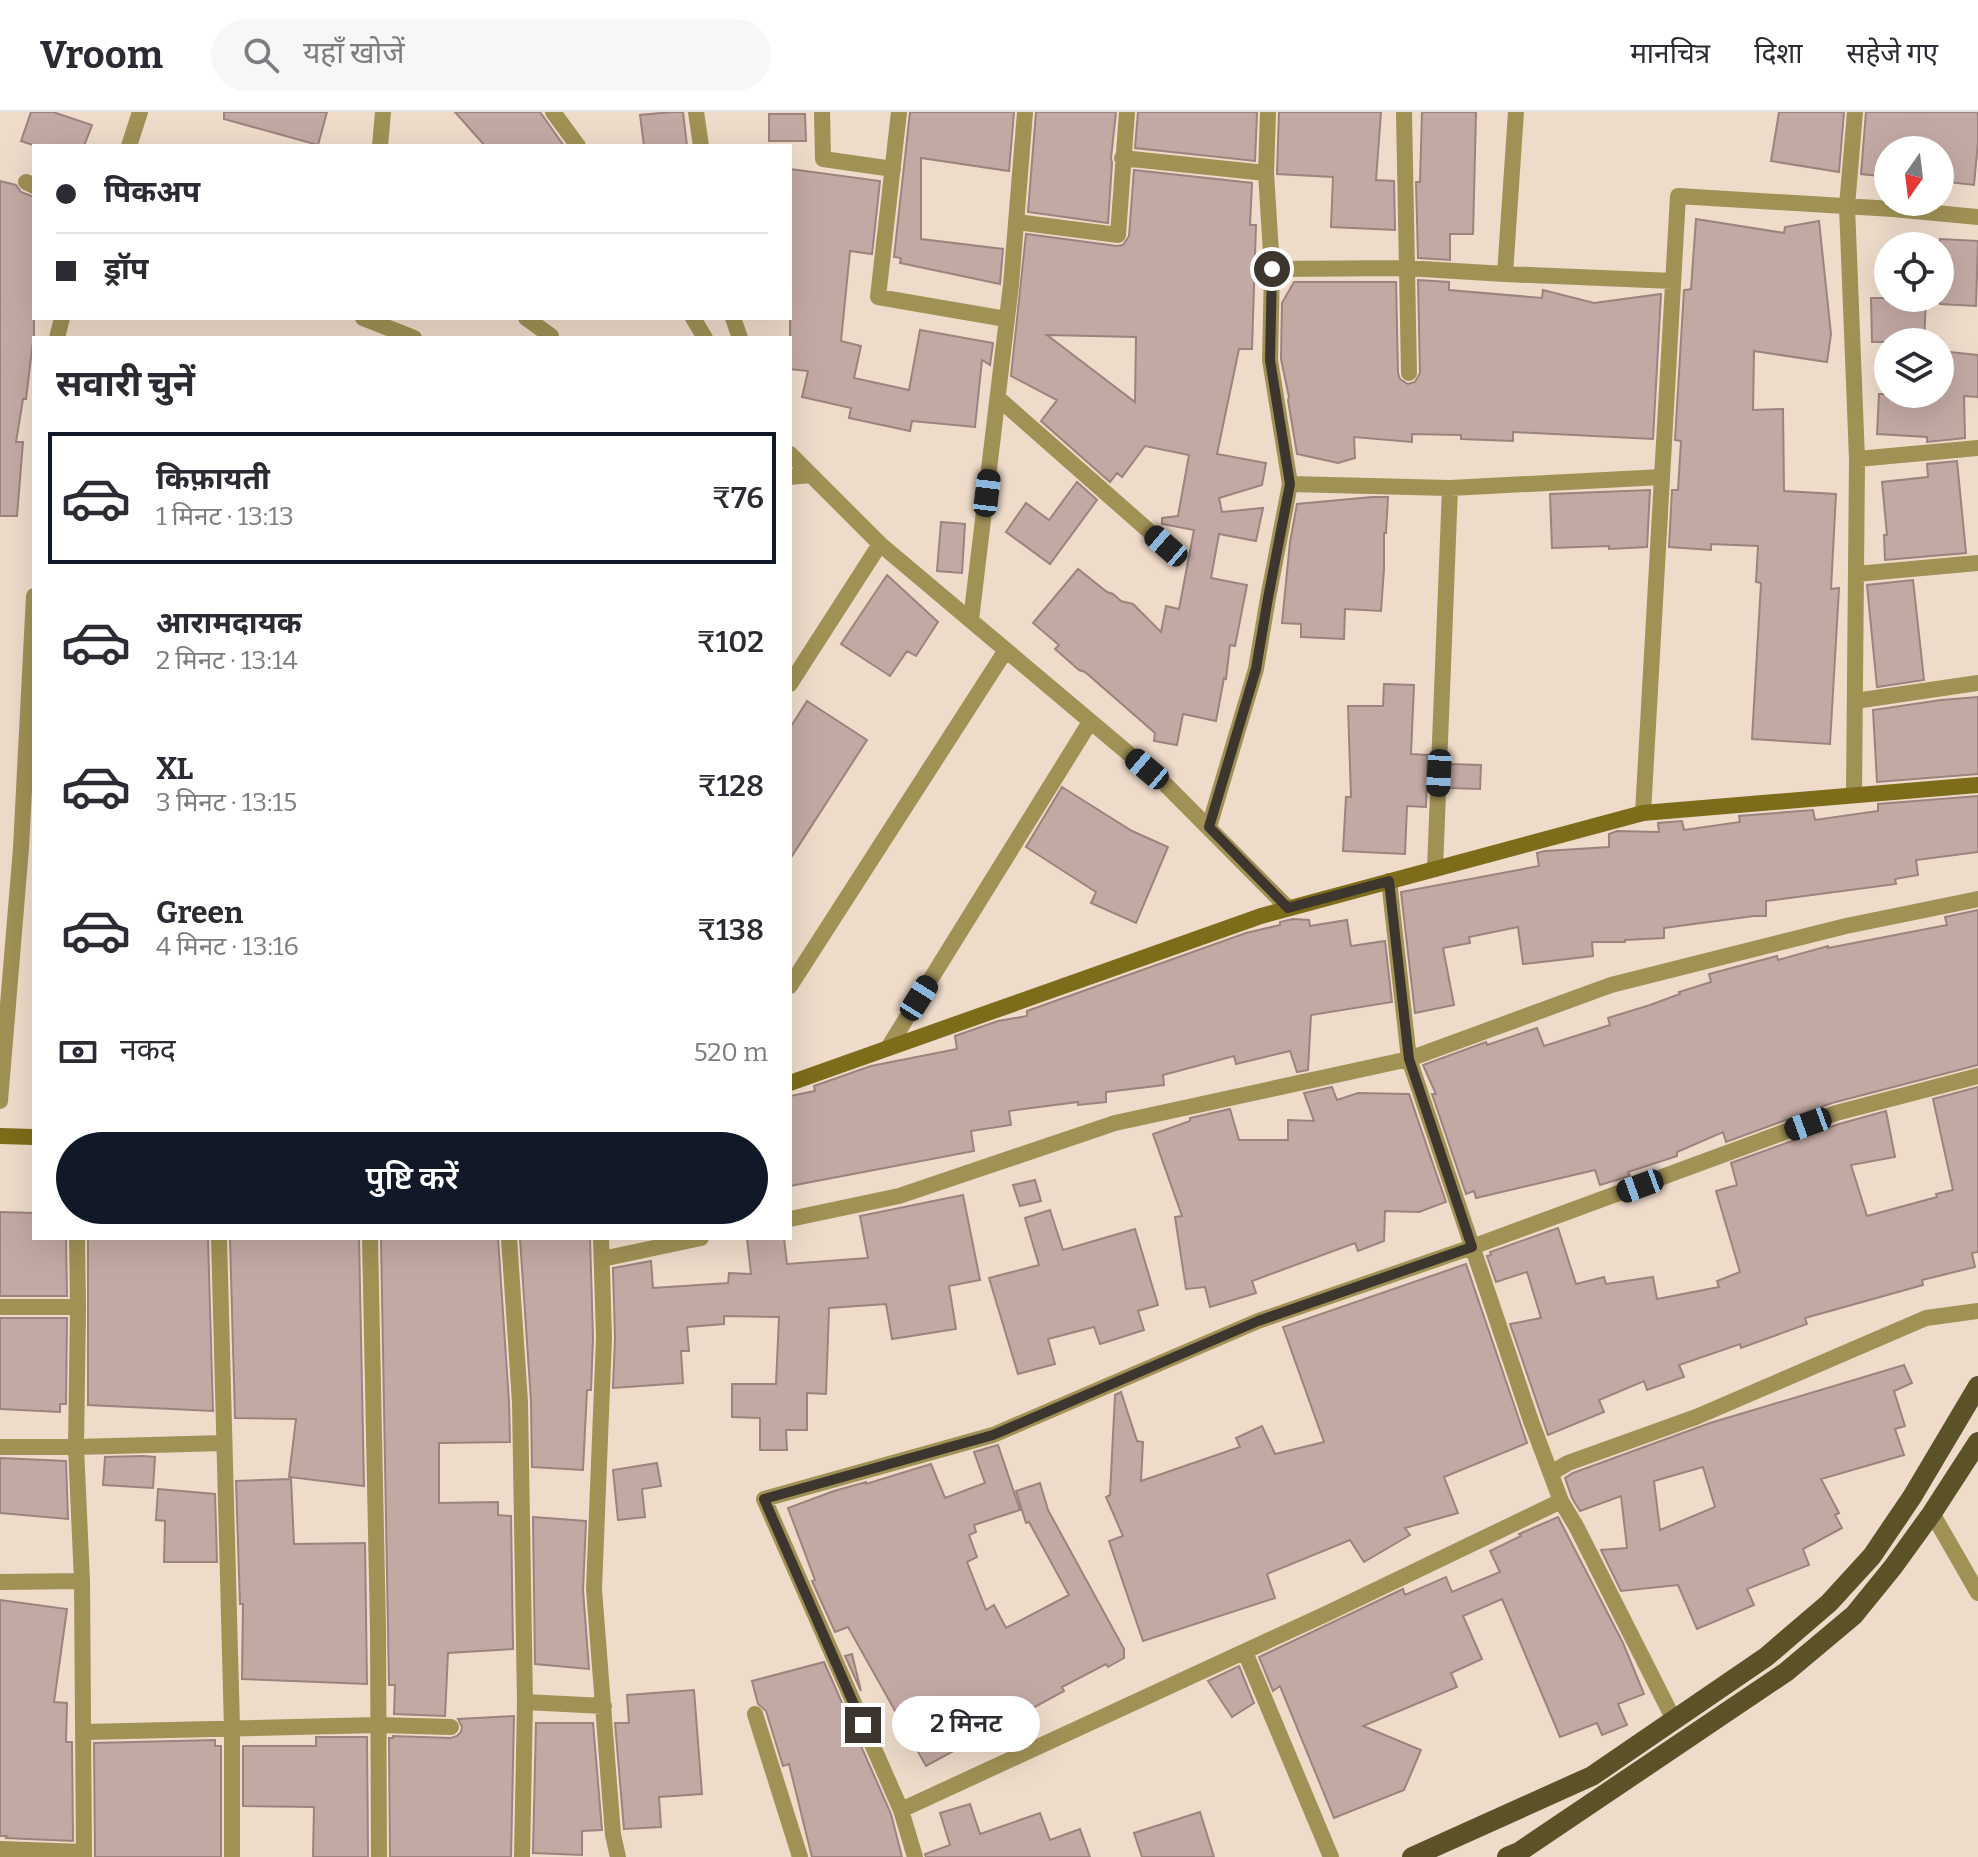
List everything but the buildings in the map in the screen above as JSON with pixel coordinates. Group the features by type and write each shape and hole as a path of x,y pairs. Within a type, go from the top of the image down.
{"main road":[{"path":"1412,1857 1592,1776 1766,1657 1829,1603 1872,1556 1912,1497 1978,1386"},
{"path":"1507,1857 1602,1797 1786,1672 1854,1615 1932,1513 1978,1442"}],"street":[{"path":"130,144 140,112"},
{"path":"380,144 383,112"},
{"path":"553,112 577,144"},
{"path":"696,112 701,144"},
{"path":"822,112 823,159 893,169"},
{"path":"899,112 878,297 1006,319"},
{"path":"971,620 1011,285 1025,112"},
{"path":"1016,222 1118,235 1127,112"},
{"path":"1209,827 1256,669 1290,484 1270,360 1272,269 1266,173 1268,112"},
{"path":"1404,112 1409,373"},
{"path":"1505,274 1516,112"},
{"path":"1854,795 1857,459 1847,206 1855,112"},
{"path":"1122,158 1266,173"},
{"path":"1643,813 1678,196 1978,217"},
{"path":"1272,269 1406,268 1673,281"},
{"path":"368,320 409,336"},
{"path":"529,320 551,336"},
{"path":"998,398 1166,546"},
{"path":"1857,459 1978,448"},
{"path":"792,456 880,544 1166,785 1288,908"},
{"path":"792,477 810,475"},
{"path":"1290,484 1450,488 1662,477"},
{"path":"1435,869 1450,488"},
{"path":"792,681 880,544"},
{"path":"1856,574 1978,563"},
{"path":"0,1101 21,848 32,635"},
{"path":"792,983 1006,650"},
{"path":"1855,701 1978,683"},
{"path":"888,1048 1090,722"},
{"path":"792,1082 1261,916 1643,813 1978,785"},
{"path":"1389,881 1409,1059 1531,1421 1561,1501 1674,1720"},
{"path":"792,1219 899,1196 1115,1123 1409,1059 1611,985 1846,926 1978,899"},
{"path":"915,1857 901,1810 764,1499 993,1435 1258,1321 1472,1247 1836,1113 1978,1076"},
{"path":"0,1136 32,1137"},
{"path":"0,1849 84,1855 82,1581 76,1447 77,1240"},
{"path":"219,1240 232,1728 232,1857"},
{"path":"370,1240 379,1857"},
{"path":"509,1240 520,1402 525,1702 522,1857"},
{"path":"601,1240 604,1338 594,1589 613,1835 618,1857"},
{"path":"602,1259 692,1240"},
{"path":"0,1307 78,1307"},
{"path":"1551,1473 1568,1463 1696,1417 1926,1318 1978,1311"},
{"path":"0,1447 224,1443"},
{"path":"901,1810 1245,1652 1561,1501"},
{"path":"1932,1513 1971,1574 1978,1593"},
{"path":"0,1582 82,1581"},
{"path":"1245,1652 1331,1857"},
{"path":"525,1702 604,1706"},
{"path":"755,1714 800,1857"},
{"path":"84,1732 378,1725 451,1727"}],"route":[{"path":"863,1725 764,1499 993,1435 1258,1321 1472,1247 1409,1059 1389,881 1288,908 1209,827 1256,669 1290,484 1270,360 1272,269"}]}
